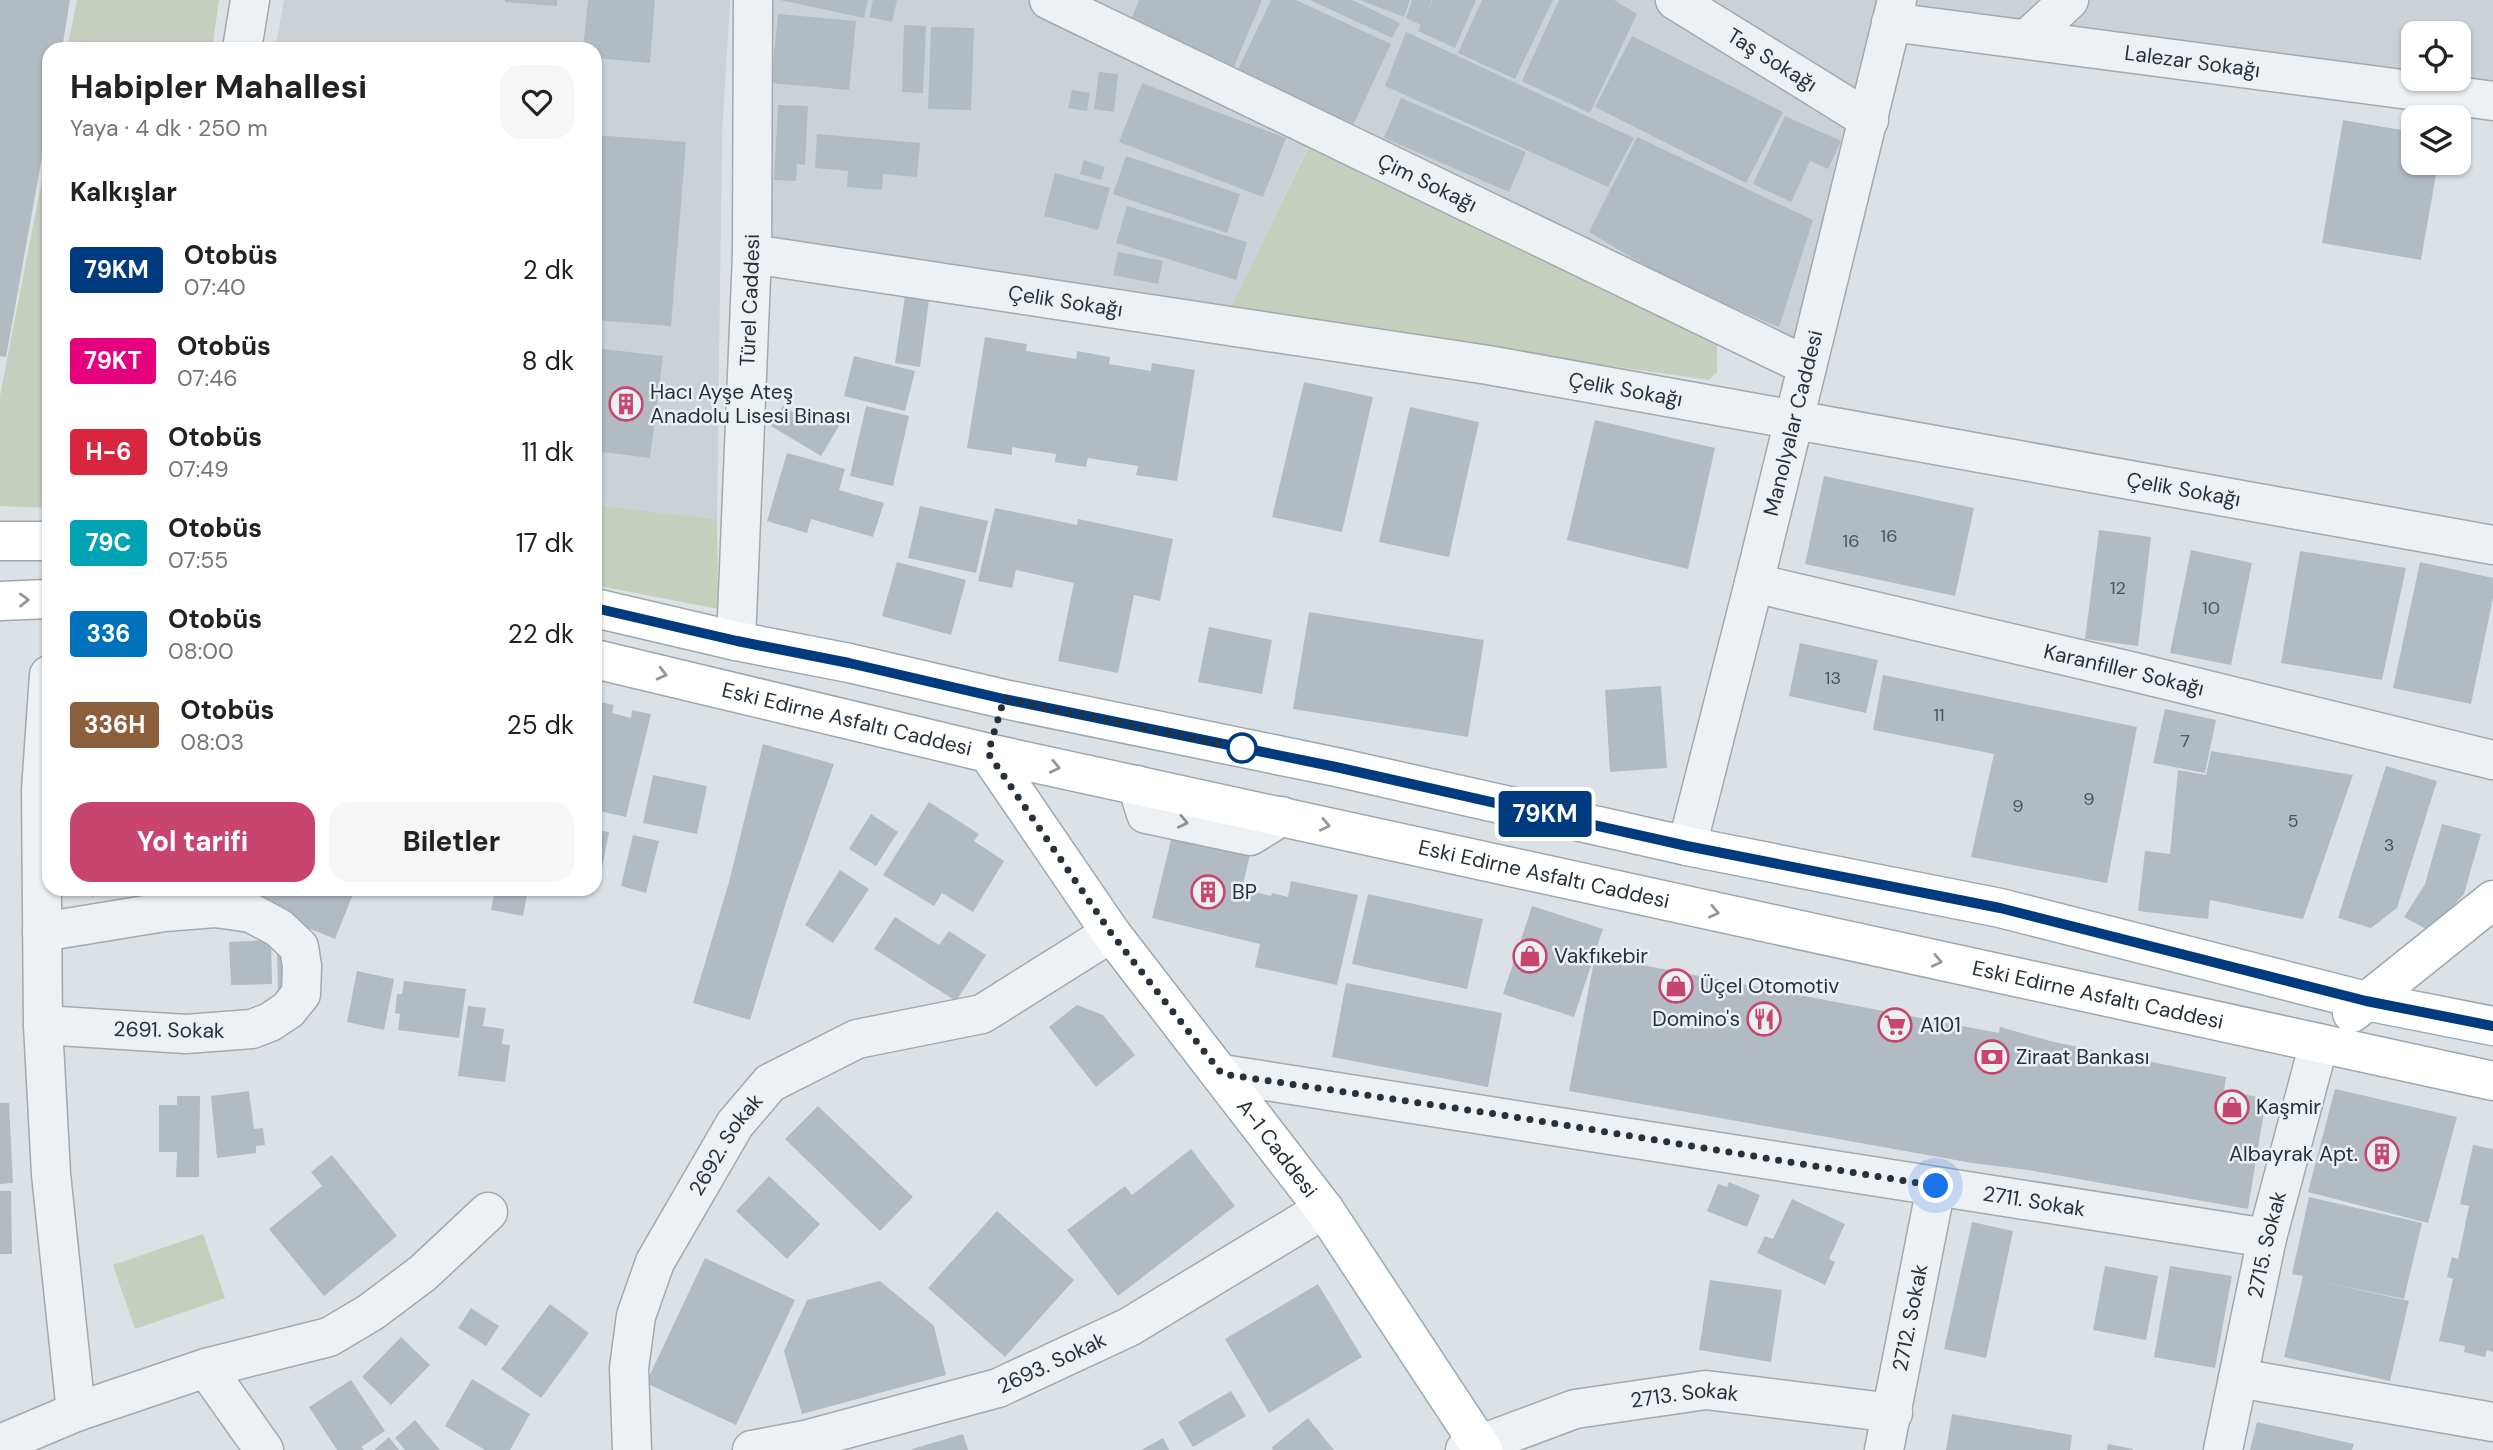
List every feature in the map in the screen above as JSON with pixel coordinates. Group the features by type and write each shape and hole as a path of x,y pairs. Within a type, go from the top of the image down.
{"main road":[{"path":"0,541 42,541"},
{"path":"0,601 42,599"},
{"path":"602,610 1004,699 1336,767 1687,846 2000,908 2366,1001 2493,1026"},
{"name":"Eski Edirne Asfaltı Caddesi","path":"602,661 988,753 2493,1081"},
{"path":"988,753 1004,699"},
{"name":"A-1 Caddesi","path":"988,753 1111,933 1324,1209 1476,1448"},
{"path":"2319,1042 2493,900"}],"street":[{"path":"243,42 250,0"},
{"name":"Türel Caddesi","path":"737,641 752,254 753,0"},
{"name":"Çim Sokağı","path":"1049,0 1807,366"},
{"name":"Taş Sokağı","path":"1675,0 1869,120"},
{"path":"2027,39 2069,0"},
{"name":"Manolyalar Caddesi","path":"1687,846 1894,11"},
{"name":"Lalezar Sokağı","path":"1894,11 2027,39 2493,101"},
{"name":"Çelik Sokağı","path":"752,254 1488,365 2493,545"},
{"name":"Karanfiller Sokağı","path":"1754,583 2493,760"},
{"path":"42,776 43,1026 51,1174 76,1412"},
{"name":"2691. Sokak","path":"42,932 164,912 215,908 251,913 279,928 299,947 302,966 301,994 288,1010 270,1022 251,1029 186,1034 43,1026"},
{"name":"2692. Sokak","path":"632,1450 629,1368 636,1316 655,1262 735,1124 770,1083 857,1039 982,1014 1111,933"},
{"name":"2715. Sokak","path":"2223,1450 2267,1238 2319,1042"},
{"name":"2711. Sokak","path":"1222,1074 1509,1116 2267,1238"},
{"name":"2712. Sokak","path":"1884,1450 1894,1413 1936,1186"},
{"name":"2693. Sokak","path":"752,1450 805,1440 998,1388 1129,1327 1324,1209"},
{"path":"0,1444 76,1412 206,1368 329,1337 371,1312 424,1273 488,1212"},
{"path":"206,1368 264,1450"},
{"path":"2238,1378 2493,1422"},
{"name":"2713. Sokak","path":"1476,1448 1575,1409 1706,1390 1894,1413"}],"shaded area":[{"path":"284,0 730,0 722,135 717,519 602,506 602,42 276,42"},
{"path":"760,0 2493,0 2493,104 1895,27 1803,371 1315,132 1229,311 759,246"}],"green space":[{"path":"77,0 219,0 213,42 68,42"},
{"path":"1308,148 1717,336 1717,372 1709,380 1229,311"},
{"path":"42,179 42,508 0,506 0,396"},
{"path":"602,506 717,519 718,609 602,586"},
{"path":"203,1234 225,1298 135,1329 113,1265"}],"building":[{"path":"0,0 70,0 63,42 42,42 42,157 6,357 0,356"},
{"path":"557,0 557,6 505,2"},
{"path":"588,0 655,0 650,63 602,59 602,42 584,42"},
{"path":"780,0 868,0 864,18"},
{"path":"873,0 897,0 892,22 869,17"},
{"path":"1139,0 1262,0 1233,69 1129,25"},
{"path":"1271,0 1296,0 1391,44 1346,140 1230,86"},
{"path":"1310,0 1352,0 1400,23 1392,38"},
{"path":"1360,0 1410,0 1404,17"},
{"path":"1412,0 1432,0 1427,12 1433,0 1476,0 1455,48 1418,31 1421,25 1406,18"},
{"path":"1482,0 1553,0 1515,79 1458,53"},
{"path":"1559,0 1614,0 1637,14 1590,113 1522,81"},
{"path":"778,14 856,21 849,90 771,83"},
{"path":"904,25 926,26 923,93 902,92"},
{"path":"931,27 974,28 971,110 928,109"},
{"path":"1406,32 1634,138 1608,187 1385,86"},
{"path":"1632,36 1783,112 1746,183 1595,107"},
{"path":"1099,72 1118,74 1114,112 1094,109"},
{"path":"1142,83 1286,138 1263,197 1119,142"},
{"path":"1072,90 1090,93 1087,111 1068,108"},
{"path":"1401,98 1526,152 1509,192 1384,138"},
{"path":"778,105 808,106 805,165 797,164 796,181 774,180"},
{"path":"1785,116 1841,141 1828,169 1810,161 1791,202 1753,184"},
{"path":"2343,120 2401,130 2401,175 2436,175 2421,260 2322,243"},
{"path":"817,134 920,143 917,177 883,174 882,190 847,187 848,171 815,168"},
{"path":"602,136 686,142 671,326 602,321"},
{"path":"1637,137 1813,220 1779,327 1678,285 1589,232"},
{"path":"1126,156 1240,194 1227,233 1113,194"},
{"path":"1084,160 1105,167 1101,180 1080,174"},
{"path":"1055,173 1110,188 1098,230 1044,216"},
{"path":"1127,206 1247,242 1236,280 1116,243"},
{"path":"1118,252 1163,261 1158,284 1113,275"},
{"path":"905,296 929,300 920,367 895,363"},
{"path":"985,337 1027,344 1026,351 1076,359 1077,351 1110,357 1109,364 1151,371 1152,363 1195,370 1177,481 1136,475 1138,466 1088,458 1086,467 1055,462 1056,454 1012,447 1012,455 967,448"},
{"name":"Hacı Ayşe Ateş Anadolu Lisesi Binası","path":"602,349 663,356 650,458 602,452"},
{"path":"854,356 915,371 905,411 844,396"},
{"path":"1304,382 1373,397 1342,532 1272,517"},
{"path":"783,406 805,420 811,409 839,426 821,456 771,426"},
{"path":"866,406 909,416 893,486 850,476"},
{"path":"1410,407 1479,422 1449,557 1379,542"},
{"path":"1595,420 1715,448 1688,569 1567,540"},
{"path":"787,453 845,469 839,490 884,503 873,537 811,519 807,533 767,521"},
{"path":"1824,476 1974,508 1955,596 1805,564"},
{"path":"920,506 988,521 976,573 908,558"},
{"path":"995,508 1077,525 1078,519 1173,539 1160,601 1134,595 1118,673 1058,661 1074,583 1016,570 1012,588 978,581"},
{"path":"2099,530 2151,537 2138,646 2085,639"},
{"path":"2191,550 2252,563 2231,665 2170,653"},
{"path":"2300,551 2406,568 2382,680 2281,663"},
{"path":"897,562 966,580 951,635 882,616"},
{"path":"2420,562 2493,578 2493,598 2471,704 2393,688"},
{"path":"1309,612 1484,640 1468,737 1293,709"},
{"path":"1209,627 1272,640 1262,694 1198,682"},
{"path":"1800,643 1878,660 1866,713 1789,696"},
{"path":"1883,675 2137,727 2107,883 1971,857 1994,754 1873,730"},
{"path":"1661,686 1667,768 1610,772 1605,690"},
{"path":"602,702 614,705 612,713 631,718 632,710 651,714 626,817 602,812"},
{"path":"2165,709 2216,720 2205,773 2153,763"},
{"path":"763,744 834,764 787,899 750,1020 693,1003 729,882"},
{"path":"2211,751 2353,775 2303,919 2210,900 2208,919 2138,911 2145,851 2170,854 2178,770 2206,775"},
{"path":"2386,766 2437,781 2397,908 2371,928 2338,918"},
{"path":"653,775 707,786 697,834 643,823"},
{"path":"929,802 979,834 974,841 1004,861 973,912 942,893 934,906 883,875"},
{"path":"871,814 898,832 876,866 849,849"},
{"path":"2442,824 2481,834 2464,894 2430,931 2404,917 2425,884"},
{"path":"602,831 609,832 602,868"},
{"path":"633,835 659,841 646,893 621,886"},
{"path":"1172,836 1250,854 1242,889 1288,897 1291,881 1358,895 1337,985 1255,967 1260,944 1152,918"},
{"path":"840,870 869,889 833,943 805,925"},
{"path":"1368,894 1483,919 1467,989 1352,964"},
{"path":"229,896 352,896 335,939"},
{"path":"494,896 527,896 523,916 491,910"},
{"path":"1532,906 1603,929 1574,1017 1503,994"},
{"path":"895,917 939,945 949,931 986,955 956,1001 874,949"},
{"path":"271,940 272,984 231,985 229,942"},
{"path":"292,949 293,990 278,991 277,950"},
{"path":"1595,956 1999,1033 2000,1027 2054,1042 2226,1077 2224,1090 2266,1099 2248,1209 1569,1091"},
{"path":"357,971 394,979 384,1030 347,1022"},
{"path":"404,981 466,989 459,1038 398,1030 400,1014 395,1013 397,994 402,994"},
{"path":"1346,983 1502,1013 1488,1087 1332,1057"},
{"path":"1077,1005 1103,1015 1135,1055 1096,1087 1049,1027"},
{"path":"468,1006 486,1008 483,1026 504,1029 502,1044 510,1045 505,1082 458,1076"},
{"name":"Albayrak Apt.","path":"2335,1089 2457,1117 2428,1223 2308,1192"},
{"path":"249,1091 254,1129 263,1128 265,1145 256,1146 256,1153 217,1158 211,1096"},
{"path":"177,1096 200,1096 199,1177 176,1177 177,1152 159,1152 159,1105 177,1105"},
{"path":"0,1103 9,1103 13,1183 0,1184"},
{"path":"818,1106 913,1197 880,1231 785,1139"},
{"path":"2473,1145 2493,1149 2493,1352 2487,1350 2485,1357 2464,1352 2465,1346 2439,1341 2453,1279 2447,1277 2452,1257 2458,1259 2469,1206 2460,1204"},
{"path":"1191,1149 1235,1206 1118,1296 1067,1230 1125,1186 1132,1195"},
{"path":"332,1155 397,1236 324,1296 269,1229 322,1186 311,1172"},
{"path":"769,1176 820,1224 787,1259 736,1211"},
{"path":"1729,1182 1760,1195 1747,1227 1707,1211 1718,1184 1727,1187"},
{"path":"0,1191 11,1191 12,1254 0,1254"},
{"path":"2309,1197 2422,1223 2404,1299 2319,1281 2409,1301 2390,1381 2284,1357 2303,1276 2292,1274"},
{"path":"1792,1199 1845,1224 1829,1259 1835,1262 1825,1285 1757,1253 1765,1236 1773,1239"},
{"path":"997,1211 1074,1280 1005,1357 928,1288"},
{"path":"1972,1222 2013,1231 1986,1358 1944,1349"},
{"path":"705,1258 795,1300 736,1425 646,1383"},
{"path":"2105,1266 2158,1276 2146,1340 2093,1330"},
{"path":"2170,1266 2232,1276 2215,1368 2154,1357"},
{"path":"1710,1280 1782,1290 1771,1362 1699,1350"},
{"path":"880,1281 934,1326 946,1375 802,1414 784,1351 807,1300"},
{"path":"1318,1284 1362,1357 1269,1413 1225,1339"},
{"path":"550,1304 589,1333 541,1398 501,1369"},
{"path":"471,1308 499,1326 486,1346 458,1328"},
{"path":"401,1337 430,1365 391,1405 362,1377"},
{"path":"472,1379 530,1414 510,1450 485,1450 445,1426"},
{"path":"351,1380 385,1431 361,1447 364,1450 337,1450 309,1407"},
{"path":"1231,1391 1246,1416 1193,1447 1178,1422"},
{"path":"1952,1414 2072,1435 2070,1450 1946,1450"},
{"path":"1308,1418 1334,1450 1271,1448"},
{"path":"415,1420 440,1450 405,1450 395,1438"},
{"path":"2257,1422 2354,1444 2352,1450 2250,1450"},
{"path":"963,1434 968,1450 912,1450 912,1449"},
{"path":"389,1437 399,1450 374,1450"},
{"path":"1163,1438 1169,1450 1141,1450"},
{"path":"2108,1444 2133,1449 2133,1450 2107,1450"}],"bus line":[{"name":"79KM","path":"602,610 1004,699 1336,767 1687,846 2000,908 2366,1001 2493,1026"}],"place":[{"name":"Hacı Ayşe Ateş Anadolu Lisesi Binası","path":"626,404"},
{"name":"BP","path":"1208,892"},
{"name":"Vakfıkebir","path":"1530,956"},
{"name":"Üçel Otomotiv","path":"1676,986"},
{"name":"Domino's","path":"1764,1019"},
{"name":"A101","path":"1895,1025"},
{"name":"Ziraat Bankası","path":"1992,1057"},
{"name":"Kaşmir","path":"2232,1107"},
{"name":"Albayrak Apt.","path":"2382,1154"}],"route":[{"path":"1242,748 1004,699 988,753 1111,933 1222,1074 1509,1116 1936,1186"}]}
